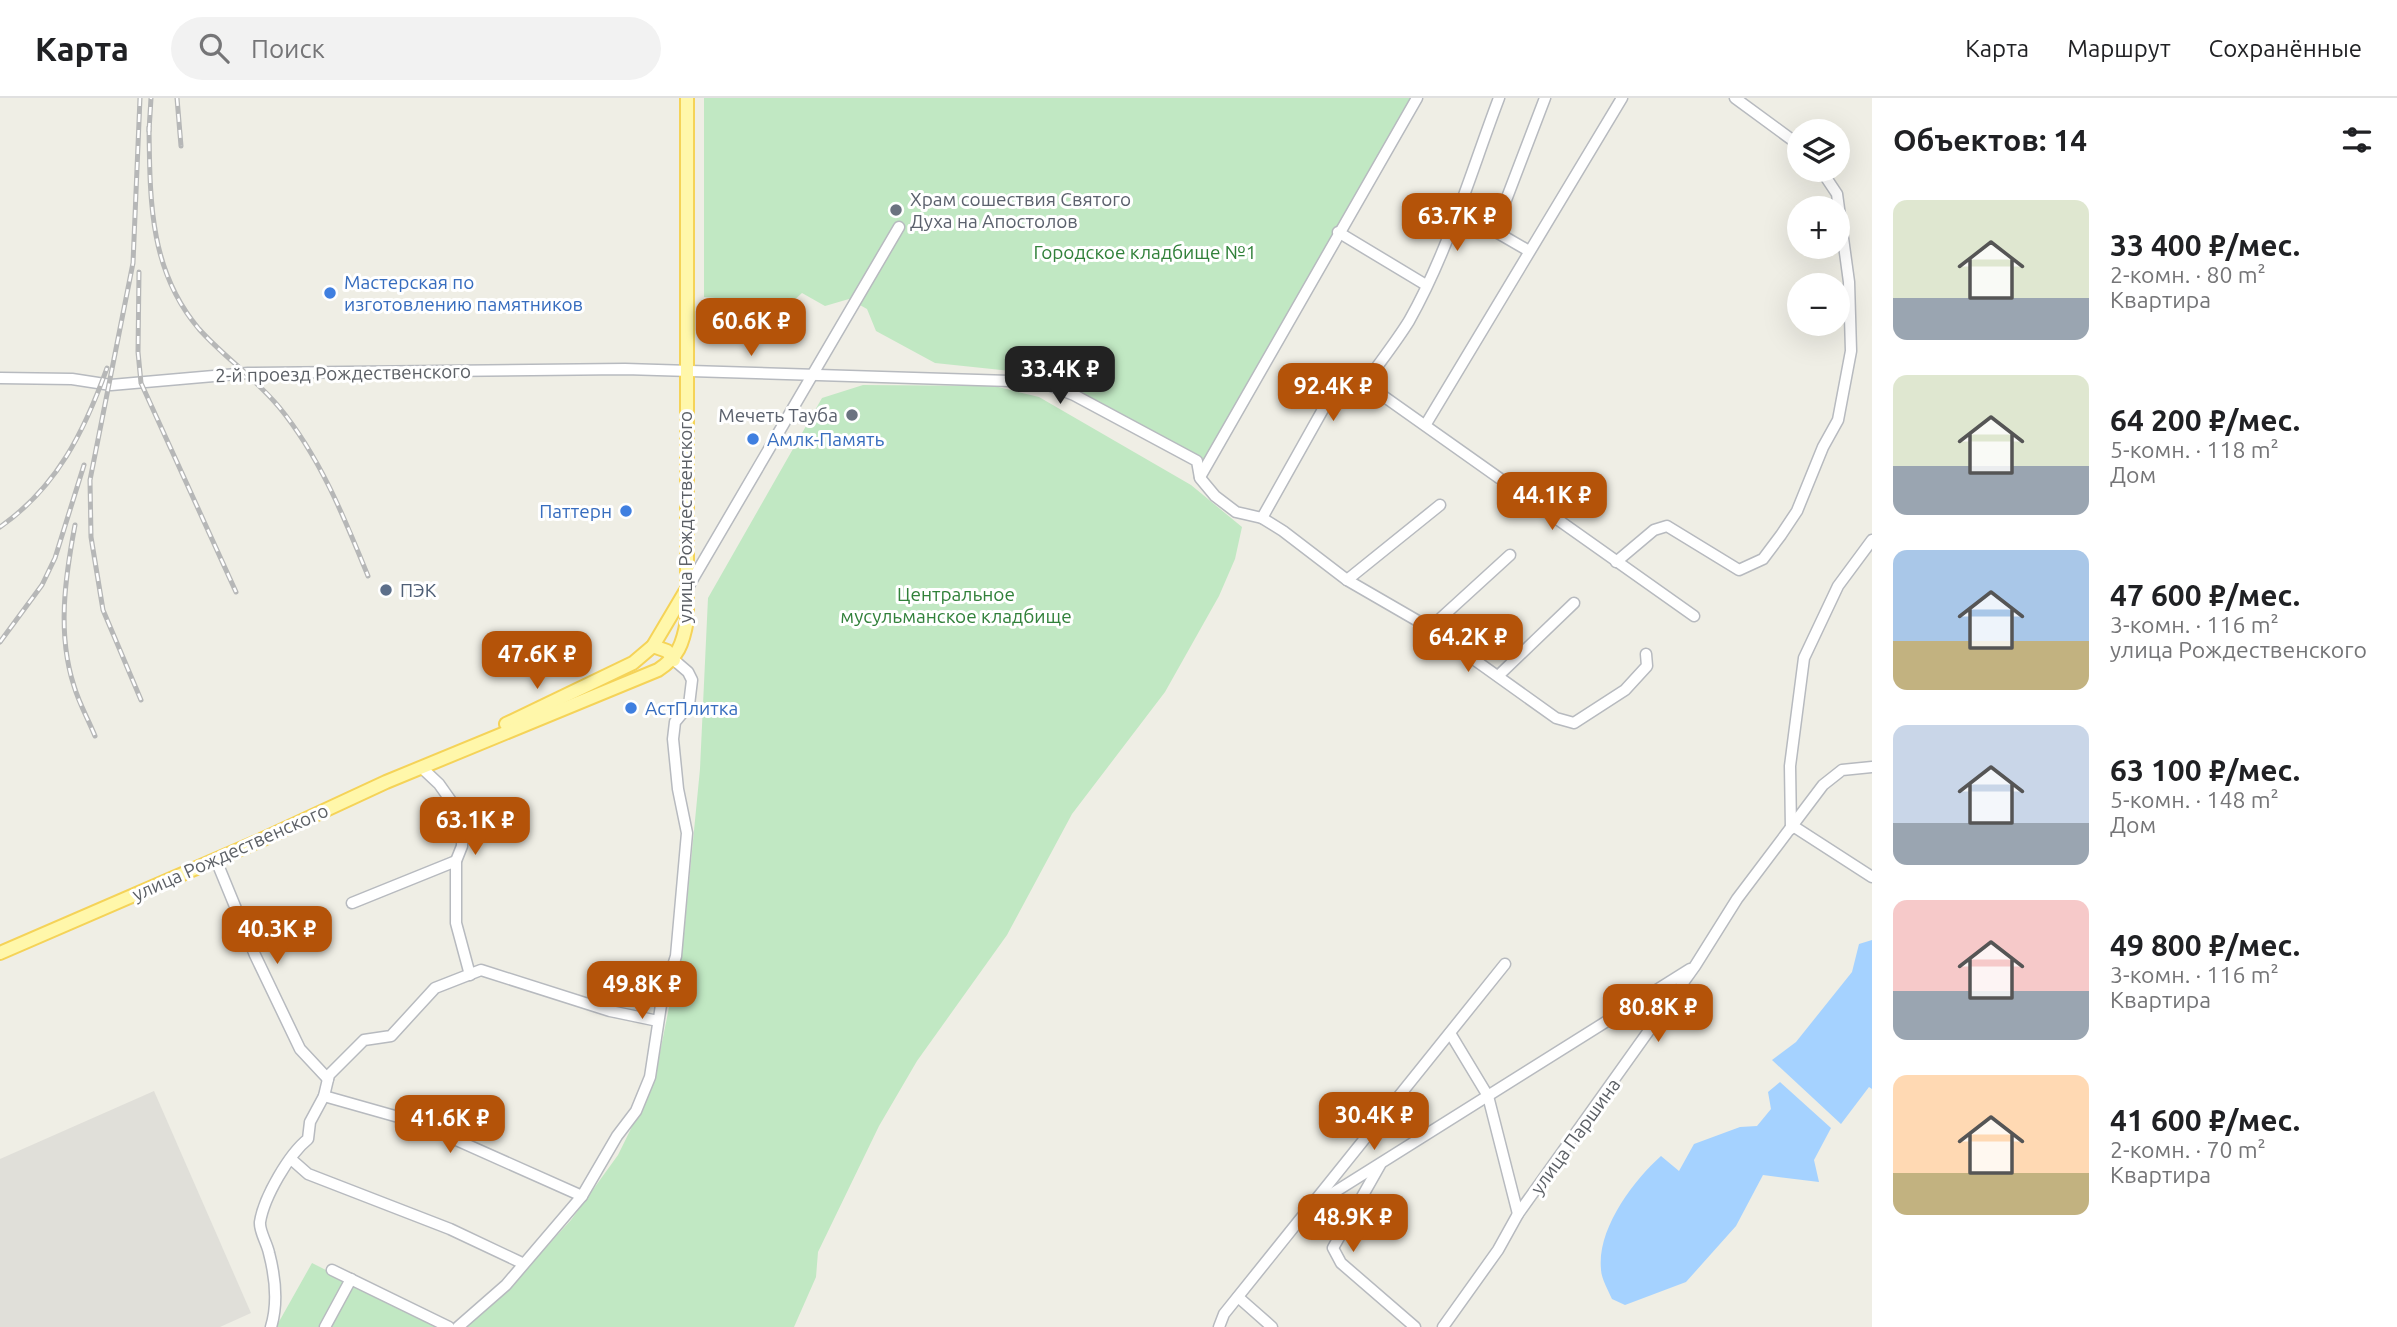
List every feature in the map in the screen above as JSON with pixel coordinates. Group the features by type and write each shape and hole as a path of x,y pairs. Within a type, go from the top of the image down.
{"main road":[{"name":"улица Рождественского","path":"0,953 216,860 386,782 658,670 674,660 683,642 687,620 687,98"},
{"path":"658,670 644,661 685,592"},
{"path":"386,782 628,666 649,650 667,651 674,660"}],"street":[{"path":"1418,98 1338,232 1200,478 1236,512 1262,518 1347,580 1430,628 1556,718 1574,723 1639,677 1647,666 1646,654"},
{"path":"1366,382 1408,322 1426,285 1499,98"},
{"path":"1529,251 1492,229 1503,208 1545,98"},
{"path":"1426,424 1622,98"},
{"path":"1735,98 1787,136"},
{"path":"1616,562 1654,530 1667,526 1739,570 1763,559 1797,511 1823,446 1838,420 1850,351 1849,282 1837,194 1829,182"},
{"path":"685,592 899,227"},
{"path":"1338,232 1426,285"},
{"name":"2-й проезд Рождественского","path":"0,377 72,379 111,385 248,373 625,369 1041,382 1074,395 1197,461 1200,478"},
{"path":"1262,518 1340,379 1347,375 1355,376 1694,617"},
{"path":"1347,580 1440,505"},
{"path":"1872,540 1838,586 1804,658 1790,766 1792,828 1872,877"},
{"path":"1430,628 1510,555"},
{"path":"1498,676 1574,603"},
{"path":"458,1327 506,1284 582,1196 617,1136 636,1111 650,1077 658,1021 676,956 687,833 678,789 673,738 676,722 689,705 692,680 688,672 674,660"},
{"name":"улица Паршина","path":"1443,1327 1490,1261 1518,1214 1695,966 1737,899 1822,785 1842,770 1872,767"},
{"path":"422,768 439,783 463,818 463,846 456,861 456,923 470,975"},
{"path":"216,860 255,955 300,1049 328,1079"},
{"path":"352,902 456,861"},
{"path":"1219,1327 1224,1314 1505,964"},
{"path":"1308,1209 1695,966"},
{"path":"271,1327 276,1310 270,1255 260,1223 277,1179 295,1149 308,1139 310,1122 324,1096 328,1079 364,1040 391,1036 435,988 481,971 610,1011 658,1021"},
{"path":"1450,1033 1488,1096 1518,1214"},
{"path":"324,1096 416,1122 582,1196"},
{"path":"291,1159 308,1174 425,1219 522,1263"},
{"path":"1381,1164 1333,1248 1341,1263 1415,1327"},
{"path":"332,1269 449,1327"},
{"path":"326,1327 351,1279"},
{"path":"1238,1297 1272,1327"}],"shaded area":[{"path":"154,1091 251,1313 220,1327 0,1327 0,1159"}],"green space":[{"name":"Городское кладбище №1","path":"704,98 1411,98 1206,460 1048,375 935,363 876,331 867,309 849,299 825,306 802,293 790,304 704,297"},
{"name":"Центральное мусульманское кладбище","path":"863,385 994,386 1039,397 1191,485 1242,527 1235,559 1219,596 1165,692 1072,814 1007,935 917,1061 879,1126 818,1252 816,1277 794,1327 466,1327 480,1310 504,1293 571,1220 618,1155 654,1082 684,933 700,769 708,598 822,398"},
{"path":"312,1263 439,1327 276,1327"}],"water":[{"path":"1872,940 1872,1089 1869,1087 1841,1124 1772,1060 1796,1042 1852,972 1859,944"},
{"path":"1780,1082 1831,1128 1814,1160 1819,1182 1763,1175 1736,1226 1686,1282 1625,1305 1612,1299 1602,1276 1601,1254 1611,1222 1639,1179 1661,1156 1679,1171 1694,1144 1740,1127 1757,1126 1771,1109 1768,1092"}],"railway":[{"path":"140,98 133,263 90,480 91,537 103,610 141,700"},
{"path":"149,131 151,98"},
{"path":"177,98 181,146"},
{"path":"149,127 152,207 161,258 170,283 199,329 270,396 294,426 330,488 368,576"},
{"path":"139,272 138,352 141,383 236,592"},
{"path":"0,527 38,494 53,476 78,436 107,368"},
{"path":"0,642 42,585 55,558 84,465"},
{"path":"75,525 68,565 64,626 69,666 76,692 95,736"}],"place":[{"name":"Храм сошествия Святого Духа на Апостолов","path":"896,210"},
{"name":"Мастерская по изготовлению памятников","path":"330,293"},
{"name":"Мечеть Тауба","path":"852,415"},
{"name":"Амлк-Память","path":"753,439"},
{"name":"Паттерн","path":"626,511"},
{"name":"ПЭК","path":"386,590"},
{"name":"АстПлитка","path":"631,708"}]}
